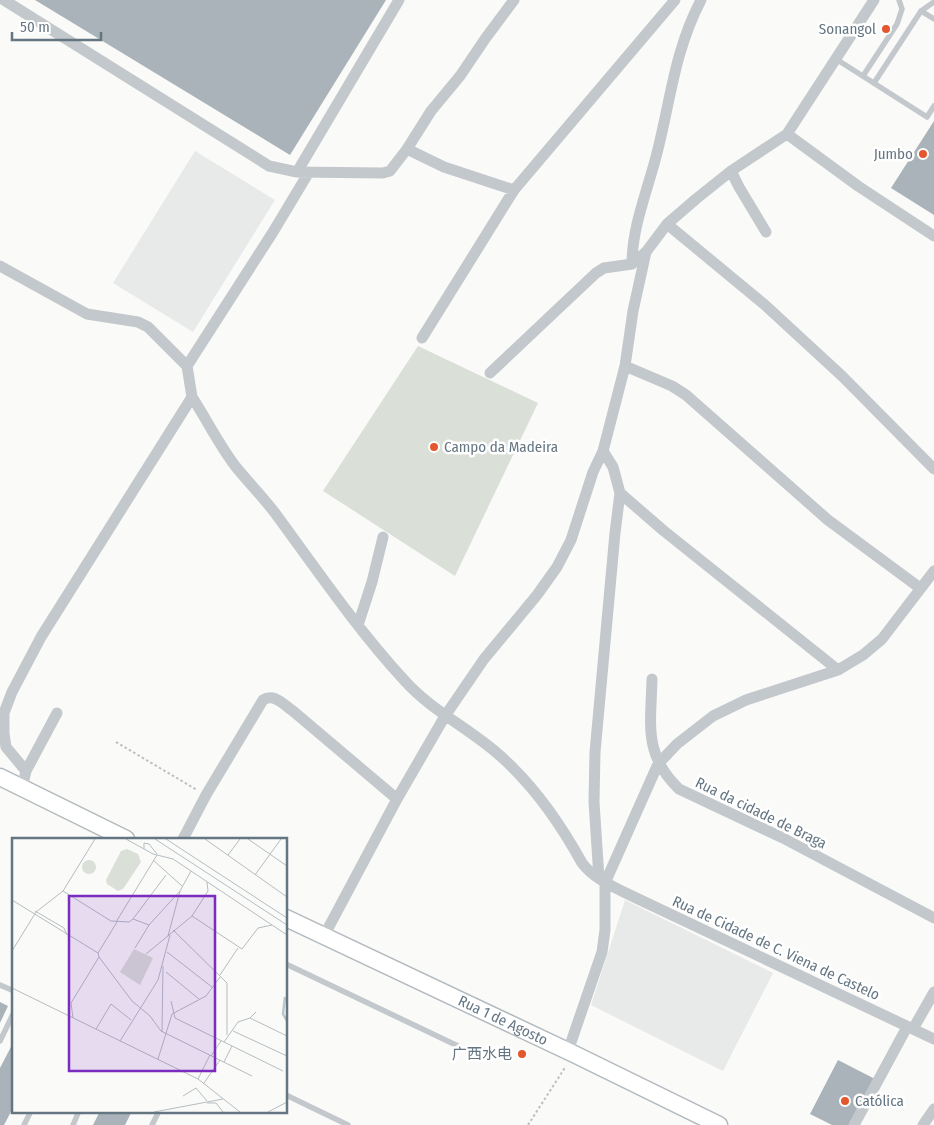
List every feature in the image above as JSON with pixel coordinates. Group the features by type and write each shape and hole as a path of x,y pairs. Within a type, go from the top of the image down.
{"main road":[{"path":"0,777 124,838"},
{"name":"Rua 1 de Agosto","path":"288,919 571,1052 719,1125"}],"street":[{"path":"4,0 269,166 303,172 383,173 390,171 407,149 432,111 460,76 514,0"},
{"path":"188,366 273,232 303,172 399,0"},
{"path":"422,338 514,190 675,0"},
{"path":"632,264 633,238 658,148 677,60 701,0"},
{"path":"490,373 596,274 604,268 632,264 646,252 667,224 732,170 787,134 874,0"},
{"path":"787,134 858,186 934,236"},
{"path":"407,149 444,167 514,190"},
{"path":"732,170 739,187 766,232"},
{"path":"667,224 772,312 842,376 934,469"},
{"path":"324,936 445,716 484,659 537,595 557,567 571,540 593,472 603,451 625,366 633,311 646,252"},
{"path":"0,266 87,314 138,322 148,327 188,366 192,397 41,637 12,692 4,713 6,747 26,771"},
{"path":"625,366 672,386 686,395 828,520 920,588"},
{"name":"Rua de Cidade de C. Viena de Castelo","path":"192,397 218,442 274,512 358,624 404,680 445,716 495,752 519,773 544,802 584,866 602,880 934,1039"},
{"path":"571,1052 602,952 605,930 594,802 596,752 620,493 613,467 603,451"},
{"path":"620,493 664,531 838,670"},
{"path":"358,624 384,537"},
{"path":"602,880 658,764 677,744 713,716 746,700 838,670 863,655 882,639 934,571"},
{"name":"Rua da cidade de Braga","path":"652,679 652,745 658,764 668,778 688,794 783,838 934,918"},
{"path":"184,838 206,795 263,700 268,697 274,697 293,711 398,799"},
{"path":"22,788 26,771 58,713"},
{"path":"854,1125 910,1028 934,992"},
{"path":"923,1125 934,1109"}],"lane":[{"path":"863,76 897,24 902,9 899,0"},
{"path":"874,83 921,11 934,2"},
{"path":"921,11 934,19"},
{"path":"836,59 927,117 934,106"},
{"path":"288,965 458,1046"},
{"path":"0,985 12,990"},
{"path":"0,1042 12,1016"},
{"path":"288,1096 348,1125"},
{"path":"24,1125 30,1112"},
{"path":"73,1125 80,1112"},
{"path":"152,1125 158,1112"}],"path":[{"path":"116,742 206,795"},
{"path":"528,1125 571,1052"}],"shaded area":[{"path":"195,151 275,200 193,332 113,283"},
{"name":"Campo da Madeira","path":"418,346 538,403 455,576 323,491"},
{"path":"625,900 773,973 723,1071 591,1005"}],"building":[{"path":"35,0 386,0 290,155"},
{"name":"Jumbo","path":"934,121 934,215 891,188"},
{"path":"0,1002 8,1006 0,1023"},
{"path":"12,1045 12,1110 4,1125 0,1125 0,1068"},
{"path":"838,1060 875,1079 852,1125 832,1125 810,1114"},
{"path":"100,1112 132,1112 125,1125 93,1125"}],"place":[{"name":"Sonangol","path":"886,29"},
{"name":"Jumbo","path":"923,154"},
{"name":"Campo da Madeira","path":"434,447"},
{"name":"广西水电","path":"522,1054"},
{"name":"Católica","path":"845,1101"}]}
